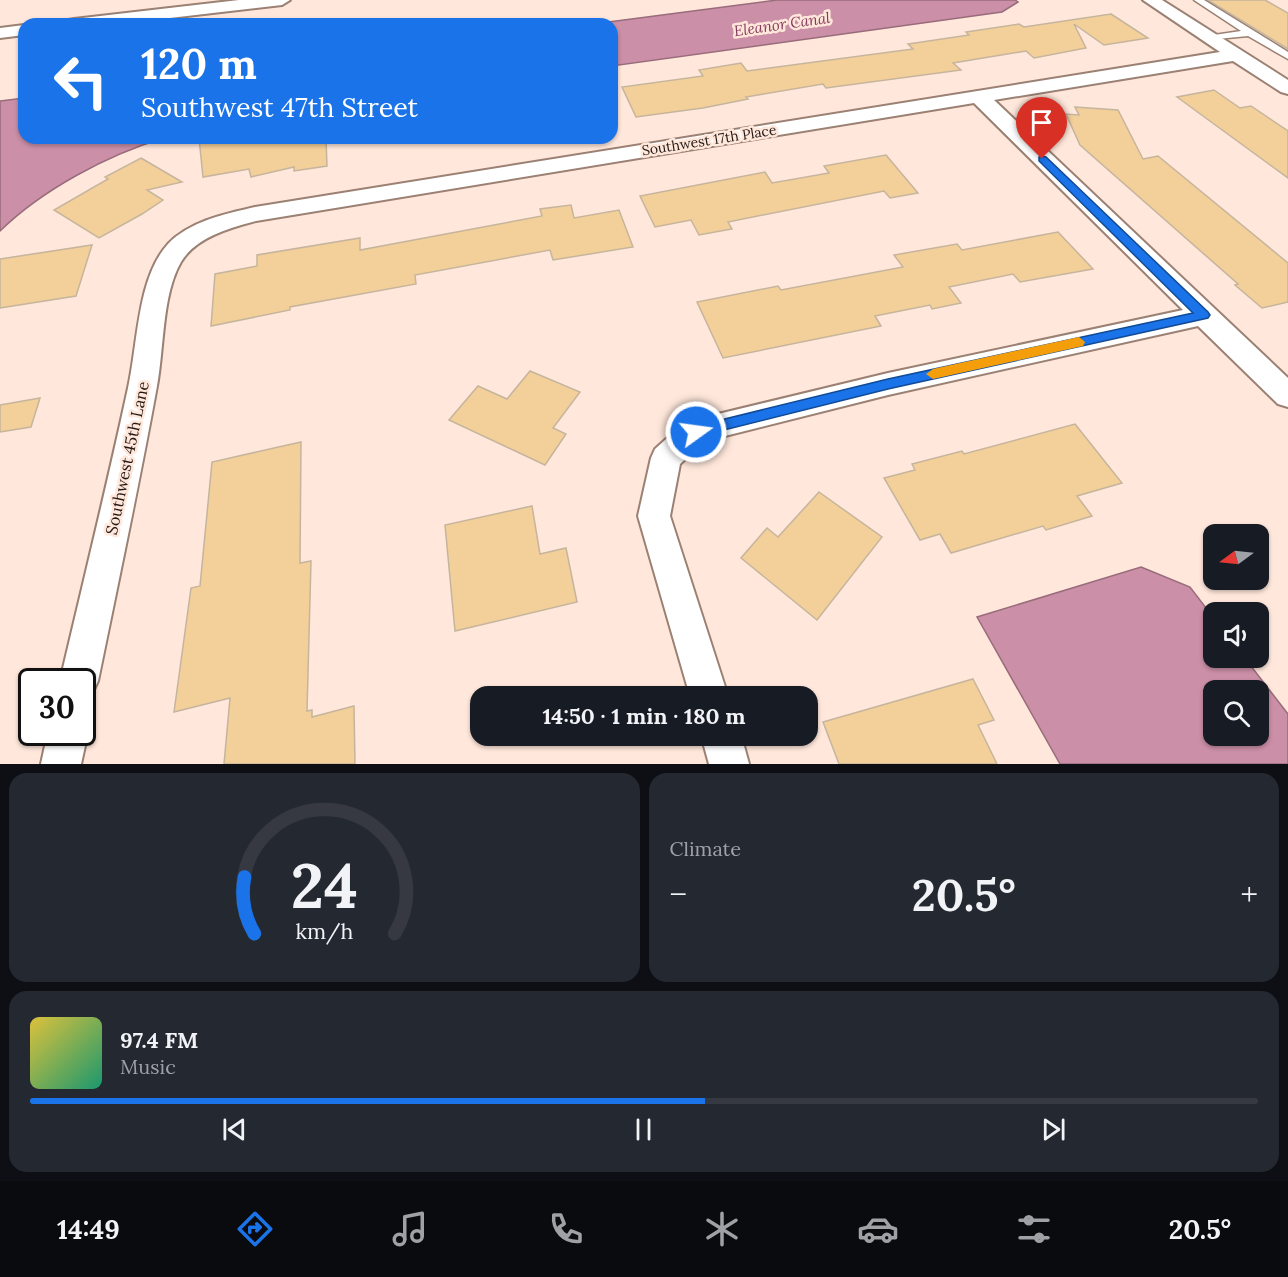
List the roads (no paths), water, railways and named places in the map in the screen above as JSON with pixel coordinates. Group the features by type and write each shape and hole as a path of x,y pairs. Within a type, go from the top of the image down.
{"street":[{"path":"127,18 282,0"},
{"path":"1151,0 1288,88"},
{"path":"0,33 18,31"},
{"name":"Southwest 17th Place","path":"187,240 222,222 255,214 1236,55"},
{"path":"978,96 1288,396"},
{"name":"Southwest 45th Lane","path":"82,668 144,383 161,284 170,260 187,240"},
{"path":"706,686 654,516 666,458 696,432 888,384 1203,315"},
{"path":"61,764 65,746"},
{"path":"724,746 729,764"}],"lane":[{"path":"1198,0 1288,56"},
{"path":"1210,38 1250,33"}],"water":[{"name":"Eleanor Canal","path":"777,0 1015,0 1018,2 1002,12 618,65 618,21"},
{"path":"18,99 18,144 145,144 98,164 55,188 0,231 0,101"},
{"path":"1141,567 1190,587 1203,604 1203,668 1252,668 1262,680 1203,680 1203,746 1269,746 1269,689 1288,714 1288,764 1060,764 977,617"}]}
